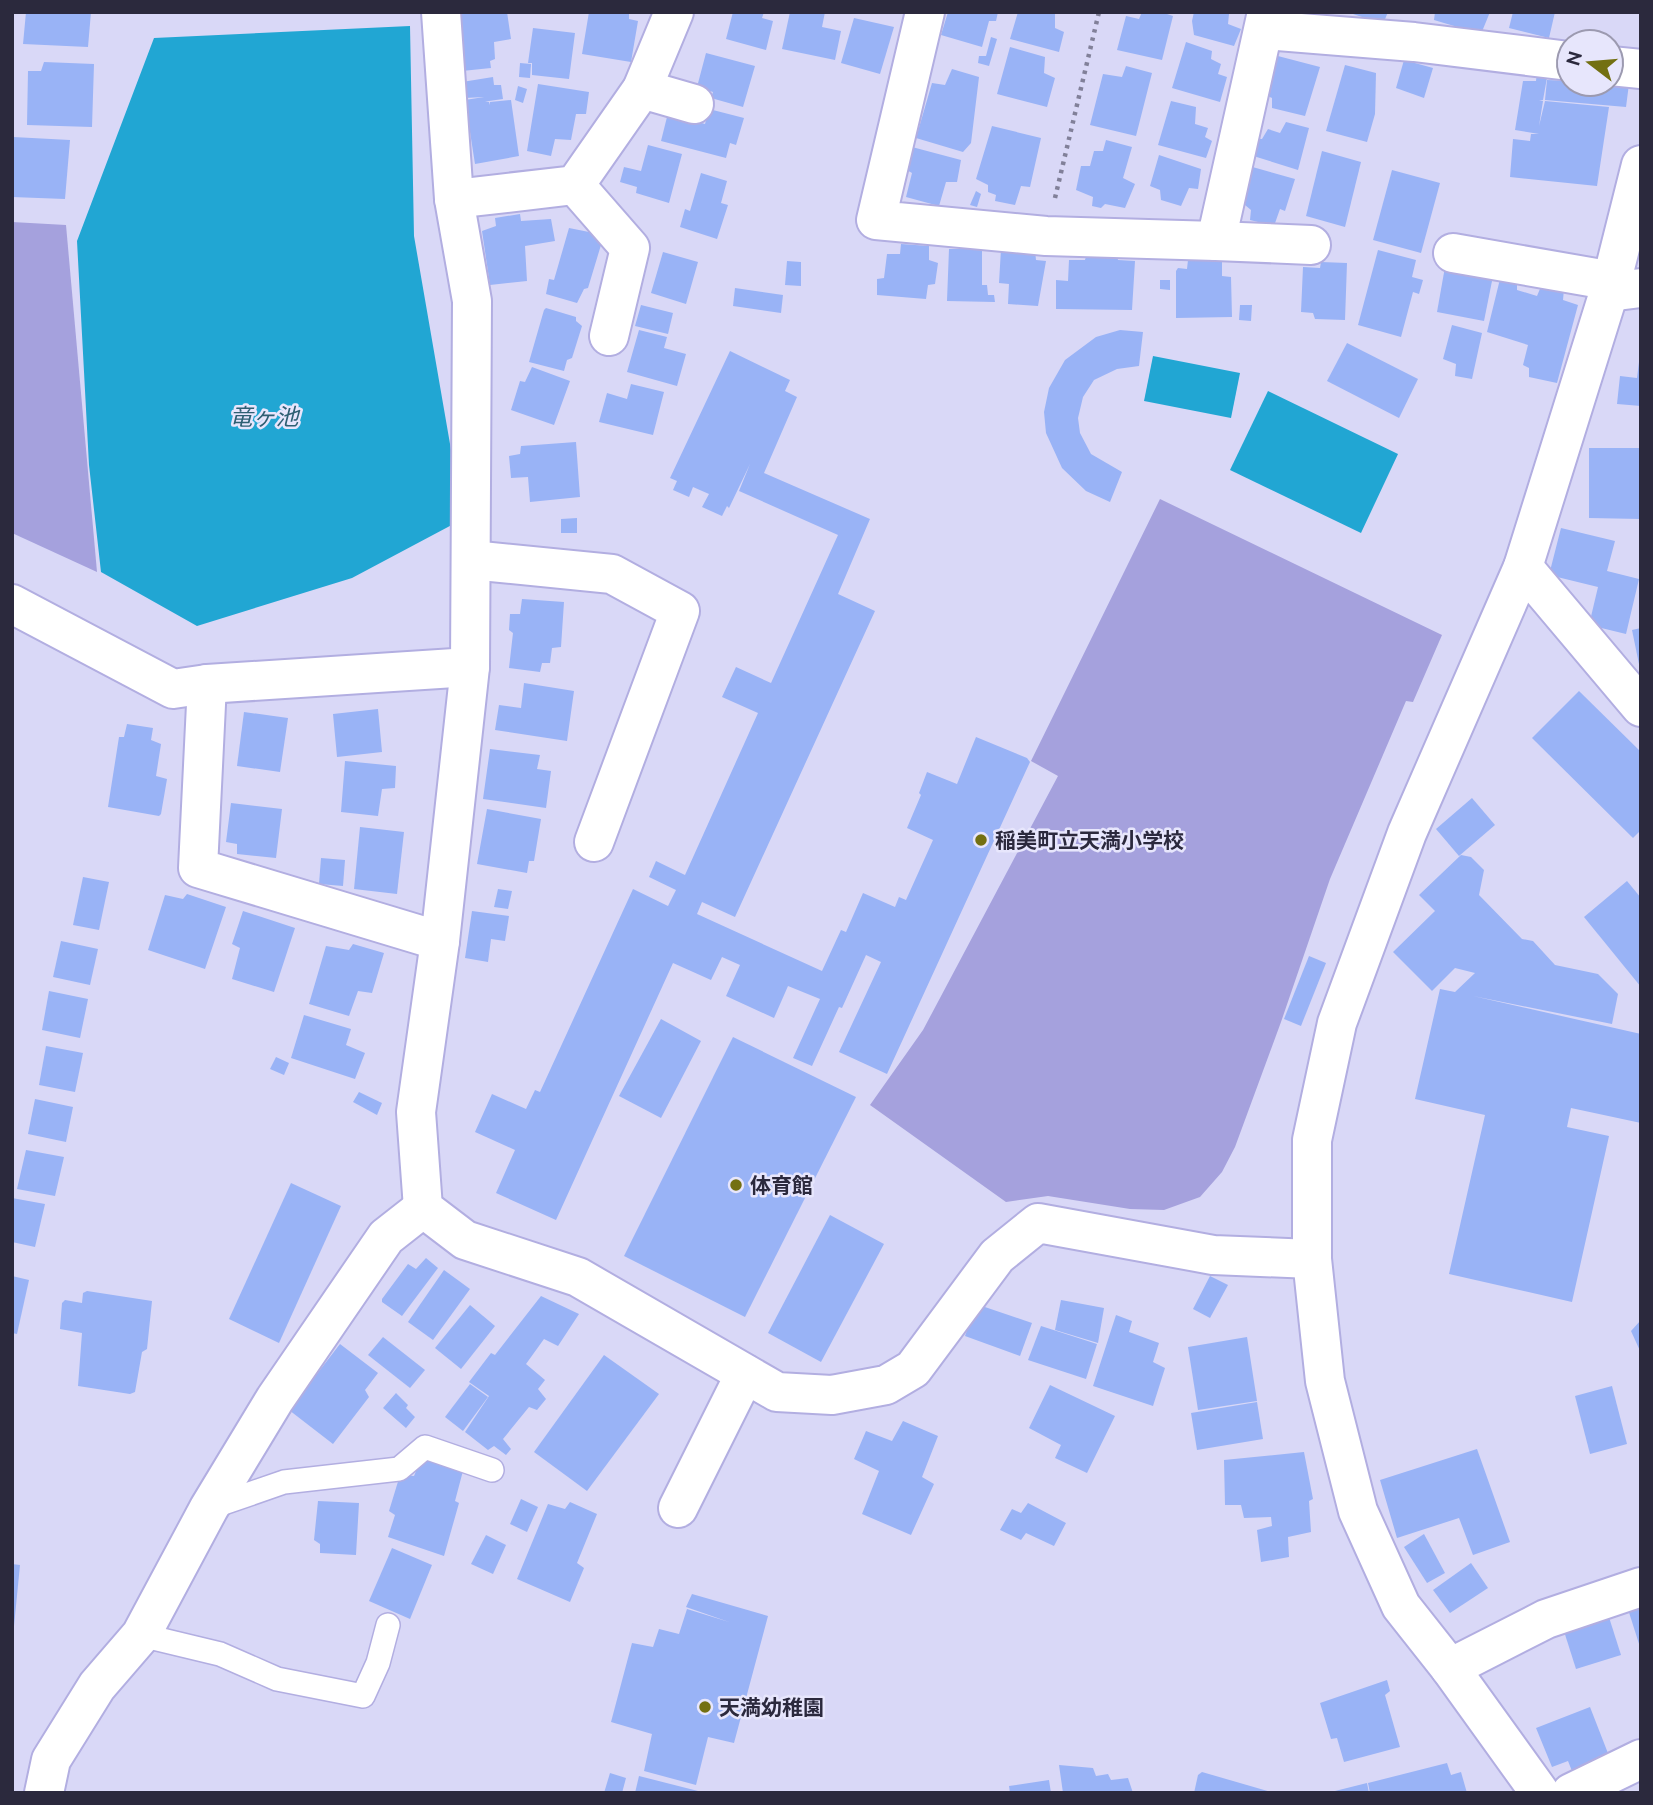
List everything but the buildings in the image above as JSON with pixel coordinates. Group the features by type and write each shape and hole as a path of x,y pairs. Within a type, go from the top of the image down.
{"street":[{"path":"441,12 454,199 472,301 470,667 440,942 416,1112 423,1208 465,1240 578,1277 777,1392 832,1395 886,1385 913,1369 997,1256 1038,1223 1213,1255 1312,1259"},
{"path":"454,199 575,185 642,89 674,12"},
{"path":"925,12 876,220 1046,236 1311,244"},
{"path":"1216,242 1266,21 1417,27 1555,58"},
{"path":"642,89 694,104"},
{"path":"1540,1793 1450,1668 1401,1606 1358,1511 1325,1381 1312,1259 1312,1140 1337,1023 1406,833 1523,567 1621,287 1641,165"},
{"path":"575,185 630,248 608,336"},
{"path":"1453,253 1621,287"},
{"path":"471,560 612,574 680,611 594,842"},
{"path":"1523,567 1641,706"},
{"path":"12,604 173,690 207,684 470,667"},
{"path":"207,684 198,868 440,942"},
{"path":"44,1793 51,1760 97,1686 141,1635 209,1508 275,1399 386,1237 423,1208"},
{"path":"678,1508 745,1374"},
{"path":"1450,1668 1546,1619 1641,1587"},
{"path":"1571,1793 1641,1759"}],"lane":[{"path":"209,1508 284,1482 399,1469 425,1447 492,1470"},
{"path":"141,1635 220,1654 277,1679 363,1696 378,1663 388,1625"}],"path":[{"path":"1046,236 1099,12"}],"shaded area":[{"path":"12,222 66,225 97,572 12,533"},
{"path":"1160,499 1442,635 1413,702 1406,701 1330,879 1235,1147 1222,1172 1200,1197 1164,1210 1130,1209 1048,1196 1006,1202 870,1105 923,1030 1058,776 1031,761"}],"water":[{"name":"竜ヶ池","path":"410,26 414,236 463,519 352,578 197,626 101,572 89,465 77,241 154,38"},
{"path":"1153,356 1240,373 1231,418 1144,401"},
{"path":"1268,391 1398,454 1361,533 1230,470"}],"place":[{"name":"稲美町立天満小学校","path":"981,840"},
{"name":"体育館","path":"736,1185"},
{"name":"天満幼稚園","path":"705,1707"}]}
